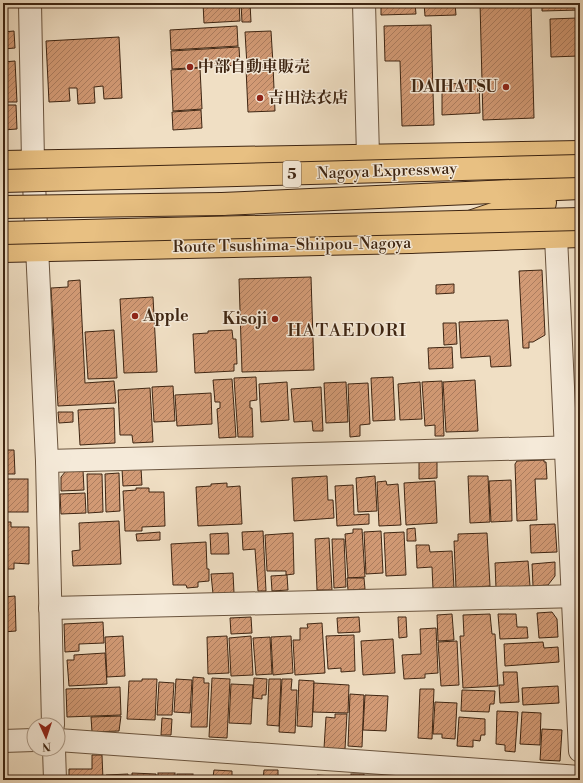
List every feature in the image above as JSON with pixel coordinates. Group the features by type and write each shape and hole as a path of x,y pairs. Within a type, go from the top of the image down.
{"main road":[{"path":"3,162 580,152"},
{"name":"Nagoya Expressway","path":"3,181 580,166"},
{"path":"3,207 222,204 580,188"},
{"path":"410,242 520,205 580,202"},
{"path":"3,233 580,219"},
{"name":"Route Tsushima-Shiipou-Nagoya","path":"3,251 410,242 580,236"}],"street":[{"path":"30,3 37,250 47,460 53,717"},
{"path":"364,3 368,156"},
{"path":"556,237 573,448 580,751"},
{"path":"47,460 573,448"},
{"path":"50,608 576,596"},
{"path":"3,741 26,740"},
{"path":"66,741 580,777"},
{"path":"54,757 55,780"}],"building":[{"path":"203,3 239,3 240,21 204,23"},
{"path":"241,3 250,3 251,22 242,22"},
{"path":"381,3 415,3 416,14 381,15"},
{"path":"424,3 455,3 456,15 425,16"},
{"path":"480,3 536,3 531,4 534,118 483,120"},
{"path":"542,3 580,3 580,10 542,11"},
{"path":"578,18 579,56 551,57 550,19"},
{"path":"431,25 434,125 402,126 400,61 385,61 384,26"},
{"path":"237,26 238,46 171,50 170,30"},
{"path":"14,31 15,48 3,49 3,32"},
{"path":"271,31 273,64 247,66 245,32"},
{"path":"119,37 122,98 104,99 103,86 94,87 95,103 78,104 77,88 69,88 70,101 49,102 46,41"},
{"path":"239,47 240,65 172,69 171,51"},
{"path":"15,61 17,102 3,102 3,62"},
{"path":"273,66 275,111 248,112 246,68"},
{"path":"200,68 202,109 173,111 171,70"},
{"path":"479,83 480,113 442,115 442,84"},
{"path":"3,105 16,105 17,129 3,130"},
{"path":"201,110 202,128 173,130 172,112"},
{"path":"542,270 545,335 533,342 529,342 529,348 523,348 519,271"},
{"path":"311,277 314,370 242,372 239,279"},
{"path":"80,280 85,383 114,381 116,403 58,406 51,288 68,287 68,281"},
{"path":"454,284 454,293 436,294 436,285"},
{"path":"153,297 157,372 124,373 120,299"},
{"path":"508,320 511,366 491,367 490,356 461,358 459,322"},
{"path":"443,323 456,323 457,344 444,345"},
{"path":"114,330 117,378 88,379 85,332"},
{"path":"232,330 233,339 236,339 237,364 234,364 234,371 195,373 193,334 208,333 208,331"},
{"path":"452,347 453,368 429,369 428,348"},
{"path":"256,377 257,400 250,401 250,408 252,408 253,437 238,437 234,378"},
{"path":"393,377 395,420 373,421 371,378"},
{"path":"232,379 236,437 219,438 217,409 220,408 220,402 215,402 213,380"},
{"path":"475,380 478,431 446,432 443,382"},
{"path":"442,381 444,436 435,436 435,425 425,426 422,382"},
{"path":"287,382 289,420 261,422 259,384"},
{"path":"346,382 348,422 326,423 324,383"},
{"path":"420,382 422,419 400,420 398,384"},
{"path":"368,383 370,424 360,425 360,436 350,437 348,384"},
{"path":"173,386 175,421 154,422 152,387"},
{"path":"321,387 323,431 313,431 312,421 294,422 291,389"},
{"path":"150,388 153,442 133,443 132,435 120,435 118,390"},
{"path":"211,393 212,424 177,426 175,395"},
{"path":"114,408 115,443 80,445 78,410"},
{"path":"58,412 73,412 73,422 59,423"},
{"path":"3,447 4,450 14,450 15,474 3,474"},
{"path":"544,460 544,462 546,462 547,479 535,479 537,520 517,521 515,464 517,461"},
{"path":"437,461 437,478 419,479 419,462"},
{"path":"141,468 142,485 123,486 122,469"},
{"path":"83,470 84,490 61,491 61,477 66,471"},
{"path":"119,473 120,511 106,512 105,474"},
{"path":"87,474 102,474 103,512 88,513"},
{"path":"327,476 328,500 333,500 334,518 294,521 292,478"},
{"path":"375,476 377,511 358,512 356,478"},
{"path":"468,476 488,476 490,522 470,523"},
{"path":"3,479 28,479 28,512 3,512"},
{"path":"511,480 512,521 491,522 489,481"},
{"path":"386,481 387,485 398,484 401,525 379,526 377,482"},
{"path":"435,481 437,523 406,525 404,483"},
{"path":"227,483 227,487 240,486 242,524 198,526 196,487"},
{"path":"353,485 354,515 369,514 369,524 337,526 335,486"},
{"path":"136,488 149,488 149,492 164,492 165,526 142,527 142,531 125,531 123,491 136,490"},
{"path":"85,493 86,513 61,514 60,494"},
{"path":"119,521 121,564 73,566 72,551 80,550 79,523"},
{"path":"3,522 11,522 11,527 29,527 29,564 14,563 14,569 3,569"},
{"path":"555,524 557,552 531,553 530,525"},
{"path":"415,528 416,541 407,541 407,529"},
{"path":"353,529 362,529 365,577 348,578 345,534 353,533"},
{"path":"263,531 266,591 258,591 255,549 243,550 242,532"},
{"path":"381,531 383,573 366,574 364,532"},
{"path":"160,532 160,540 137,541 136,534"},
{"path":"404,532 406,575 386,576 384,533"},
{"path":"228,533 229,554 211,554 210,534"},
{"path":"293,533 294,574 286,575 286,571 267,571 265,535"},
{"path":"487,533 490,586 456,588 454,541 458,541 458,534"},
{"path":"329,538 332,590 317,590 315,539"},
{"path":"332,539 344,539 346,587 334,588"},
{"path":"206,542 209,581 198,582 198,587 187,588 186,585 173,585 171,544"},
{"path":"416,545 429,545 430,552 452,551 454,588 433,589 432,567 417,568"},
{"path":"528,561 530,586 496,588 495,563"},
{"path":"555,562 555,576 548,585 533,586 532,564"},
{"path":"233,573 234,593 213,594 211,574"},
{"path":"287,575 288,590 272,591 271,576"},
{"path":"347,578 364,578 365,589 348,590"},
{"path":"15,596 16,631 3,632 3,597"},
{"path":"552,612 557,619 558,637 539,638 537,613"},
{"path":"452,614 454,640 438,641 437,615"},
{"path":"490,614 492,634 495,634 498,686 463,688 460,636 464,636 463,615"},
{"path":"498,614 516,614 517,627 527,627 528,638 500,639"},
{"path":"251,617 252,633 231,634 230,618"},
{"path":"359,617 360,632 338,633 337,618"},
{"path":"398,617 406,617 407,637 399,638"},
{"path":"103,622 104,643 79,644 79,651 65,652 64,624"},
{"path":"322,623 325,673 295,675 293,640 300,640 300,628 308,628 307,624"},
{"path":"436,628 438,673 425,674 425,678 404,679 402,655 421,654 420,629"},
{"path":"354,635 355,671 341,672 341,668 328,669 326,636"},
{"path":"123,636 125,676 107,677 105,637"},
{"path":"227,636 229,673 208,674 207,637"},
{"path":"251,636 253,675 231,676 229,638"},
{"path":"291,636 293,673 273,675 271,637"},
{"path":"270,637 272,674 256,675 253,638"},
{"path":"393,639 395,673 363,675 361,641"},
{"path":"457,641 459,685 441,686 438,642"},
{"path":"543,642 544,648 558,647 559,662 505,666 504,644"},
{"path":"105,653 107,684 69,686 67,660 74,660 74,655"},
{"path":"503,672 517,672 519,702 500,703 499,685 504,685"},
{"path":"193,677 204,678 204,683 209,683 207,727 191,727"},
{"path":"212,678 230,679 227,738 209,737"},
{"path":"254,678 267,679 266,695 262,695 262,699 253,698"},
{"path":"142,679 157,679 155,720 127,719 129,681 142,681"},
{"path":"176,679 192,680 190,713 174,712"},
{"path":"269,679 281,679 279,726 267,725"},
{"path":"282,679 292,679 291,690 297,690 295,733 279,732"},
{"path":"299,680 314,681 312,727 297,726"},
{"path":"159,682 174,683 172,715 157,715"},
{"path":"314,683 349,685 348,713 313,712"},
{"path":"231,684 253,685 251,724 229,723"},
{"path":"558,686 559,703 523,705 522,688"},
{"path":"120,687 121,715 67,717 66,689"},
{"path":"420,689 434,689 432,739 418,738"},
{"path":"462,690 495,691 494,704 490,704 489,712 461,711"},
{"path":"350,694 364,695 362,747 348,746"},
{"path":"365,695 388,696 386,731 363,730"},
{"path":"435,702 457,703 455,739 442,738 442,734 433,734"},
{"path":"497,711 518,712 515,752 505,751 505,745 496,744"},
{"path":"522,712 541,713 540,745 520,744"},
{"path":"335,714 347,714 345,749 324,748 326,717 335,718"},
{"path":"121,716 119,731 92,732 91,717"},
{"path":"459,717 485,719 485,735 481,735 480,741 473,740 473,747 457,746"},
{"path":"162,718 172,719 171,735 161,735"},
{"path":"542,729 562,730 560,761 540,760"},
{"path":"92,755 102,755 103,780 69,780 69,769 92,769"},
{"path":"214,770 232,771 232,780 196,780 196,776 213,777"},
{"path":"264,770 278,770 278,780 263,780"},
{"path":"132,773 156,774 156,780 132,780"},
{"path":"158,773 175,773 175,780 158,780"},
{"path":"128,774 128,780 106,780 106,775"},
{"path":"177,774 193,774 193,780 177,780"},
{"path":"351,774 364,774 364,780 351,780"},
{"path":"317,775 333,776 333,780 317,780"}],"place":[{"name":"中部自動車販売","path":"190,67"},
{"name":"DAIHATSU","path":"506,87"},
{"name":"吉田法衣店","path":"260,98"},
{"name":"Apple","path":"135,316"},
{"name":"Kisoji","path":"275,319"}],"district":[{"name":"HATAEDORI","path":"347,330"}]}
